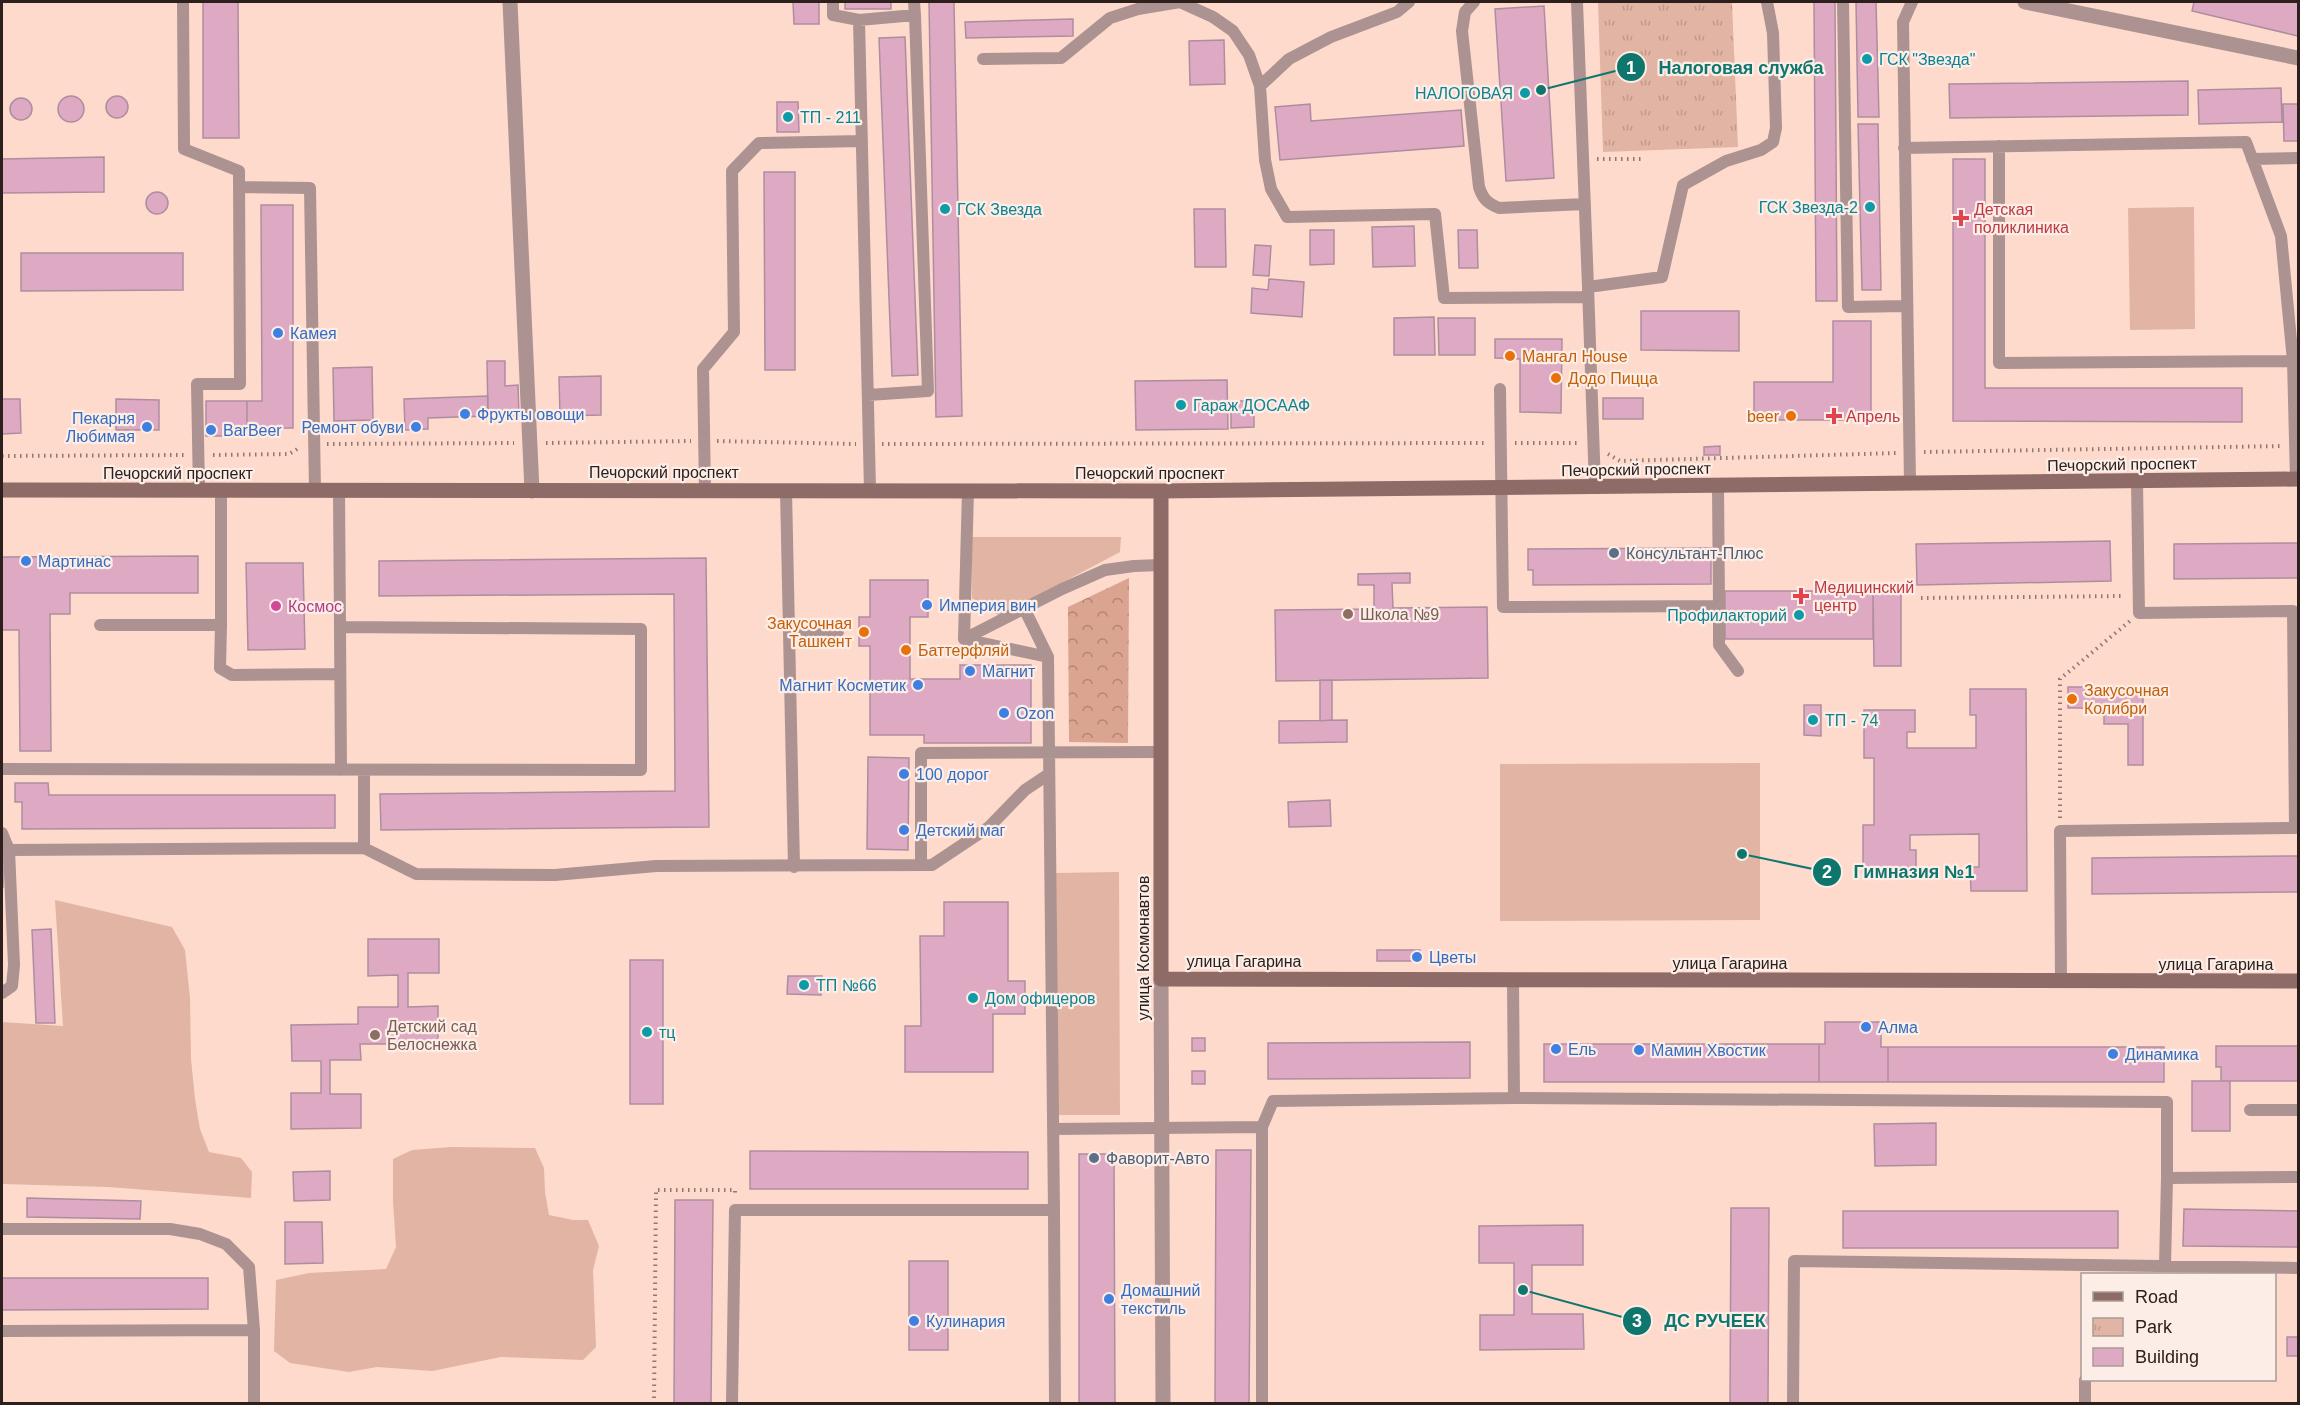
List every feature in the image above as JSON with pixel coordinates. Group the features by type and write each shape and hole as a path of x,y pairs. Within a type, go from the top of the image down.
{"main road":[{"name":"Печорский проспект","path":"2,490 1161,491 2297,479"},
{"name":"улица Космонавтов","path":"1161,491 1161,979"},
{"name":"улица Гагарина","path":"1161,979 2298,981"}],"street":[{"path":"510,2 532,491"},
{"path":"2025,2 2298,58"},
{"name":"улица Космонавтов","path":"1161,979 1163,1404"}],"lane":[{"path":"183,2 184,149 239,171 240,384 197,384 199,491"},
{"path":"833,2 833,15 860,20 915,15"},
{"path":"868,395 928,391 914,2"},
{"path":"983,59 1061,58 1110,18 1138,9 1180,2 1213,17 1233,31 1249,55 1260,86 1265,160 1271,189 1287,217 1435,214 1444,298 1588,292 1662,277 1683,185 1726,161 1761,150 1773,142 1776,128 1773,33 1767,2"},
{"path":"1260,86 1289,59 1331,37 1397,12 1409,2"},
{"path":"1474,2 1465,12 1462,31 1479,187 1483,198 1489,204 1499,208 1585,204"},
{"path":"1577,2 1595,487"},
{"path":"1843,2 1848,307 1906,306"},
{"path":"1910,483 1903,22 1912,2"},
{"path":"860,20 870,490"},
{"path":"705,490 704,369 734,332 732,171 759,143 862,141"},
{"path":"1904,148 2246,142 2281,236 2296,359 2297,479"},
{"path":"2000,147 1999,363 2296,359"},
{"path":"2252,159 2298,158"},
{"path":"239,187 310,188 315,491"},
{"path":"1500,389 1503,608 1719,606"},
{"path":"2061,982 2060,831 2295,828 2293,611 2139,613 2137,482"},
{"path":"1718,486 1719,645 1738,671"},
{"path":"786,490 794,867"},
{"path":"221,491 220,668 232,675 340,674"},
{"path":"339,491 341,770"},
{"path":"963,639 968,491"},
{"path":"963,639 1105,570 1134,566 1161,566"},
{"path":"1024,608 1048,657 1055,1404"},
{"path":"100,625 221,625"},
{"path":"2,770 641,770 641,629 340,627"},
{"path":"789,632 838,632"},
{"path":"963,639 1048,657"},
{"path":"921,865 921,753 1161,752"},
{"path":"364,770 364,848"},
{"path":"9,850 364,848 416,874 555,875 656,866 932,865 989,827 1025,790 1049,774"},
{"path":"2,833 9,850 14,965 12,986 2,993"},
{"path":"1514,981 1514,1098"},
{"path":"1262,1404 1262,1127 1274,1101 1514,1098 2167,1102 2165,1266"},
{"path":"2250,1110 2298,1110"},
{"path":"1053,1129 1262,1127"},
{"path":"2167,1178 2298,1177"},
{"path":"732,1404 735,1210 1054,1210"},
{"path":"2,1229 170,1228 200,1234 226,1244 249,1267 254,1330 254,1404"},
{"path":"1793,1404 1794,1261 2084,1270 2165,1266 2298,1268"},
{"path":"2,1331 254,1330"},
{"path":"2085,1381 2085,1404"}],"path":[{"path":"1584,159 1641,159"},
{"path":"2,456 289,454 305,444 704,441 869,444 1573,442 1594,446 1620,461 1909,452 2295,446"},
{"path":"1921,598 2138,596"},
{"path":"2060,831 2060,679 2139,613"},
{"path":"654,1404 656,1190 735,1190 735,1210"}],"green space":[{"path":"1598,2 1732,2 1738,147 1603,152"},
{"path":"2194,207 2195,329 2130,330 2128,208"},
{"path":"972,537 1121,537 1120,552 999,616 972,598"},
{"path":"1129,578 1128,743 1069,742 1068,607"},
{"path":"1760,763 1760,920 1500,921 1500,764"},
{"path":"1119,872 1120,1115 1057,1115 1056,873"},
{"path":"55,900 172,927 185,950 190,998 191,1059 200,1129 209,1152 241,1158 252,1172 251,1198 108,1187 2,1184 2,1022 63,1026"},
{"path":"452,1147 535,1148 544,1168 549,1215 573,1220 588,1220 599,1246 593,1270 596,1347 583,1360 501,1357 432,1371 377,1367 349,1372 290,1363 274,1351 276,1280 309,1273 386,1269 396,1247 393,1159 412,1150"}],"building":[{"path":"203,2 238,2 239,138 203,138"},
{"path":"793,2 819,2 819,24 794,24"},
{"path":"845,2 891,2 891,9 845,9"},
{"name":"ГСК Звезда","path":"929,2 954,2 962,416 936,417"},
{"path":"1814,2 1835,2 1837,301 1816,301"},
{"name":"ГСК \"Звезда\"","path":"1856,2 1876,2 1879,117 1858,117"},
{"path":"2194,2 2298,2 2298,36 2192,11"},
{"name":"НАЛОГОВАЯ","path":"1544,6 1554,178 1506,181 1495,9"},
{"path":"1073,19 1073,36 966,38 965,22"},
{"name":"ГСК Звезда","path":"905,37 918,375 892,376 879,38"},
{"path":"1224,40 1225,84 1190,85 1189,41"},
{"path":"2188,81 2188,115 1950,118 1949,84"},
{"path":"2281,88 2282,122 2199,124 2198,90"},
{"path":"71,96 80,100 84,109 80,118 71,122 62,118 58,109 62,100"},
{"path":"117,96 125,99 128,107 125,115 117,118 109,115 106,107 109,99"},
{"path":"21,98 29,101 32,109 29,117 21,120 13,117 10,109 13,101"},
{"name":"ТП - 211","path":"777,102 798,102 799,132 777,132"},
{"path":"1310,104 1311,121 1461,110 1464,146 1280,160 1275,107"},
{"path":"2283,104 2298,104 2298,141 2284,141"},
{"name":"ГСК Звезда-2","path":"1858,124 1878,124 1881,290 1862,290"},
{"path":"104,157 104,192 2,193 2,159"},
{"path":"1953,159 1985,159 1985,388 2242,388 2242,422 1953,421"},
{"path":"764,172 795,172 795,370 765,370"},
{"path":"157,192 165,195 168,203 165,211 157,214 149,211 146,203 149,195"},
{"path":"261,205 293,205 293,428 264,428 264,436 247,436 247,401 262,401"},
{"path":"1194,209 1225,209 1226,267 1195,267"},
{"path":"1414,226 1415,266 1373,267 1372,227"},
{"path":"1310,230 1334,230 1334,264 1310,265"},
{"path":"1458,230 1477,230 1478,268 1459,268"},
{"path":"1255,245 1271,246 1269,276 1253,275"},
{"path":"21,253 183,253 183,290 21,291"},
{"path":"1269,279 1304,282 1302,317 1251,313 1252,288 1268,290"},
{"path":"1641,311 1739,311 1739,351 1641,350"},
{"path":"1434,317 1435,355 1394,355 1394,318"},
{"path":"1438,318 1475,318 1475,355 1439,355"},
{"path":"1833,321 1871,321 1871,420 1754,420 1754,382 1833,382"},
{"path":"1495,339 1562,339 1561,413 1520,412 1520,359 1495,358"},
{"path":"487,361 505,361 505,386 518,385 519,416 488,416"},
{"path":"372,367 373,420 334,421 333,368"},
{"path":"601,376 601,415 560,416 559,377"},
{"name":"Гараж ДОСААФ","path":"1227,380 1228,429 1136,430 1135,381"},
{"path":"488,396 488,416 428,418 428,429 405,430 404,399"},
{"path":"1603,398 1643,398 1643,419 1603,419"},
{"path":"2,399 20,399 21,433 2,434"},
{"path":"116,399 159,400 159,430 116,430"},
{"path":"206,401 247,401 247,436 206,436"},
{"path":"1231,401 1254,401 1254,427 1231,428"},
{"path":"1720,446 1720,455 1704,455 1704,447"},
{"path":"2110,541 2111,581 1917,585 1916,544"},
{"path":"2298,543 2298,578 2174,579 2174,544"},
{"path":"1711,548 1711,584 1533,585 1533,570 1528,570 1528,549"},
{"path":"198,556 198,593 70,593 70,614 50,614 51,751 20,751 19,630 2,630 2,557"},
{"path":"706,558 709,827 381,830 380,794 675,791 674,594 379,596 379,561"},
{"name":"Космос","path":"246,563 303,563 305,649 248,650"},
{"path":"1410,573 1410,583 1392,583 1393,608 1487,607 1488,678 1276,681 1275,610 1374,609 1374,585 1358,585 1358,574"},
{"path":"870,580 928,580 928,617 910,617 910,679 960,679 960,665 1031,665 1031,743 924,743 924,735 870,735 870,646 859,646 859,617 870,617"},
{"path":"1901,590 1901,666 1874,666 1873,591"},
{"name":"Профилакторий","path":"1725,591 1873,591 1873,639 1725,639"},
{"path":"1320,680 1332,680 1332,720 1320,721"},
{"path":"2068,687 2143,687 2143,765 2128,765 2128,724 2104,724 2104,708 2068,708"},
{"path":"1970,689 2026,689 2027,891 1971,891 1970,867 1979,867 1979,834 1910,835 1910,850 1916,850 1916,872 1863,872 1863,825 1874,825 1874,758 1864,758 1864,710 1915,710 1915,732 1907,732 1907,748 1976,748 1976,715 1970,715"},
{"name":"ТП - 74","path":"1804,705 1821,705 1821,736 1804,735"},
{"path":"1347,720 1347,742 1279,743 1279,721"},
{"path":"868,757 909,758 908,850 867,849"},
{"path":"15,783 48,783 49,795 335,795 335,828 22,829 22,802 15,802"},
{"path":"1330,800 1331,826 1289,827 1288,802"},
{"path":"3,846 3,887 2,887"},
{"path":"2298,856 2298,892 2092,894 2092,858"},
{"name":"Дом офицеров","path":"944,902 1008,902 1008,981 1025,981 1025,1014 993,1014 993,1072 905,1072 905,1026 921,1026 920,936 944,936"},
{"path":"51,929 55,1023 36,1023 32,930"},
{"path":"368,939 439,939 439,973 408,973 408,1007 438,1006 438,1044 360,1044 361,1060 330,1060 330,1094 361,1094 361,1128 291,1129 291,1093 321,1093 321,1061 292,1061 291,1025 358,1024 358,1007 398,1007 398,975 368,976"},
{"path":"1377,950 1420,950 1420,961 1377,961"},
{"name":"тц","path":"630,960 663,960 663,1104 630,1104"},
{"name":"ТП №66","path":"788,976 822,976 821,995 787,994"},
{"path":"1825,1022 1881,1022 1881,1047 1888,1047 1888,1082 1819,1082 1819,1044 1825,1044"},
{"path":"1192,1038 1205,1038 1205,1051 1192,1051"},
{"path":"1470,1042 1470,1078 1268,1079 1268,1043"},
{"path":"1544,1044 1819,1044 1819,1082 1544,1082"},
{"path":"2216,1046 2298,1046 2298,1081 2221,1081 2221,1067 2216,1067"},
{"path":"1888,1047 2164,1047 2164,1082 1888,1082"},
{"path":"1192,1071 1205,1071 1205,1084 1192,1084"},
{"path":"2192,1081 2230,1081 2230,1131 2192,1131"},
{"path":"1936,1123 1936,1165 1875,1166 1874,1124"},
{"path":"1216,1150 1251,1150 1249,1404 1215,1404"},
{"path":"750,1151 1028,1152 1028,1189 750,1189"},
{"path":"1079,1154 1114,1154 1115,1404 1079,1404"},
{"path":"330,1171 330,1200 294,1201 293,1172"},
{"path":"27,1198 141,1201 140,1219 27,1217"},
{"path":"675,1200 713,1200 711,1404 674,1404"},
{"path":"1731,1208 1769,1208 1768,1404 1730,1404"},
{"path":"2184,1209 2298,1211 2298,1247 2183,1246"},
{"path":"1843,1211 2118,1211 2118,1248 1843,1248"},
{"path":"285,1222 322,1222 323,1263 285,1264"},
{"path":"1583,1225 1583,1265 1532,1265 1532,1314 1583,1314 1584,1349 1480,1350 1480,1315 1514,1315 1514,1263 1479,1263 1479,1226"},
{"path":"909,1261 948,1261 948,1350 909,1350"},
{"path":"2,1278 208,1278 208,1309 2,1310"},
{"path":"2287,1337 2298,1337 2298,1356 2287,1356"}],"place":[{"name":"ГСК \"Звезда\"","path":"1867,59"},
{"name":"Налоговая служба","path":"1541,90"},
{"name":"НАЛОГОВАЯ","path":"1525,93"},
{"name":"ТП - 211","path":"788,117"},
{"name":"ГСК Звезда-2","path":"1870,207"},
{"name":"ГСК Звезда","path":"945,209"},
{"name":"Детская поликлиника","path":"1961,218"},
{"name":"Камея","path":"278,333"},
{"name":"Мангал House","path":"1510,356"},
{"name":"Додо Пицца","path":"1556,378"},
{"name":"Гараж ДОСААФ","path":"1181,405"},
{"name":"Фрукты овощи","path":"465,414"},
{"name":"beer","path":"1791,416"},
{"name":"Апрель","path":"1834,416"},
{"name":"Пекарня Любимая","path":"147,427"},
{"name":"Ремонт обуви","path":"416,427"},
{"name":"BarBeer","path":"211,430"},
{"name":"Консультант-Плюс","path":"1614,553"},
{"name":"Мартинас","path":"26,561"},
{"name":"Медицинский центр","path":"1801,596"},
{"name":"Империя вин","path":"927,605"},
{"name":"Космос","path":"276,606"},
{"name":"Школа №9","path":"1348,614"},
{"name":"Профилакторий","path":"1799,615"},
{"name":"Закусочная Ташкент","path":"864,632"},
{"name":"Баттерфляй","path":"906,650"},
{"name":"Магнит","path":"970,671"},
{"name":"Магнит Косметик","path":"918,685"},
{"name":"Закусочная Колибри","path":"2072,699"},
{"name":"Ozon","path":"1004,713"},
{"name":"ТП - 74","path":"1813,720"},
{"name":"100 дорог","path":"904,774"},
{"name":"Детский маг","path":"904,830"},
{"name":"Гимназия №1","path":"1742,854"},
{"name":"Цветы","path":"1417,957"},
{"name":"ТП №66","path":"804,985"},
{"name":"Дом офицеров","path":"973,998"},
{"name":"Алма","path":"1866,1027"},
{"name":"тц","path":"647,1032"},
{"name":"Детский сад Белоснежка","path":"375,1035"},
{"name":"Ель","path":"1556,1049"},
{"name":"Мамин Хвостик","path":"1639,1050"},
{"name":"Динамика","path":"2113,1054"},
{"name":"Фаворит-Авто","path":"1094,1158"},
{"name":"ДС РУЧЕЕК","path":"1523,1290"},
{"name":"Домашний текстиль","path":"1109,1299"},
{"name":"Кулинария","path":"914,1321"}]}
